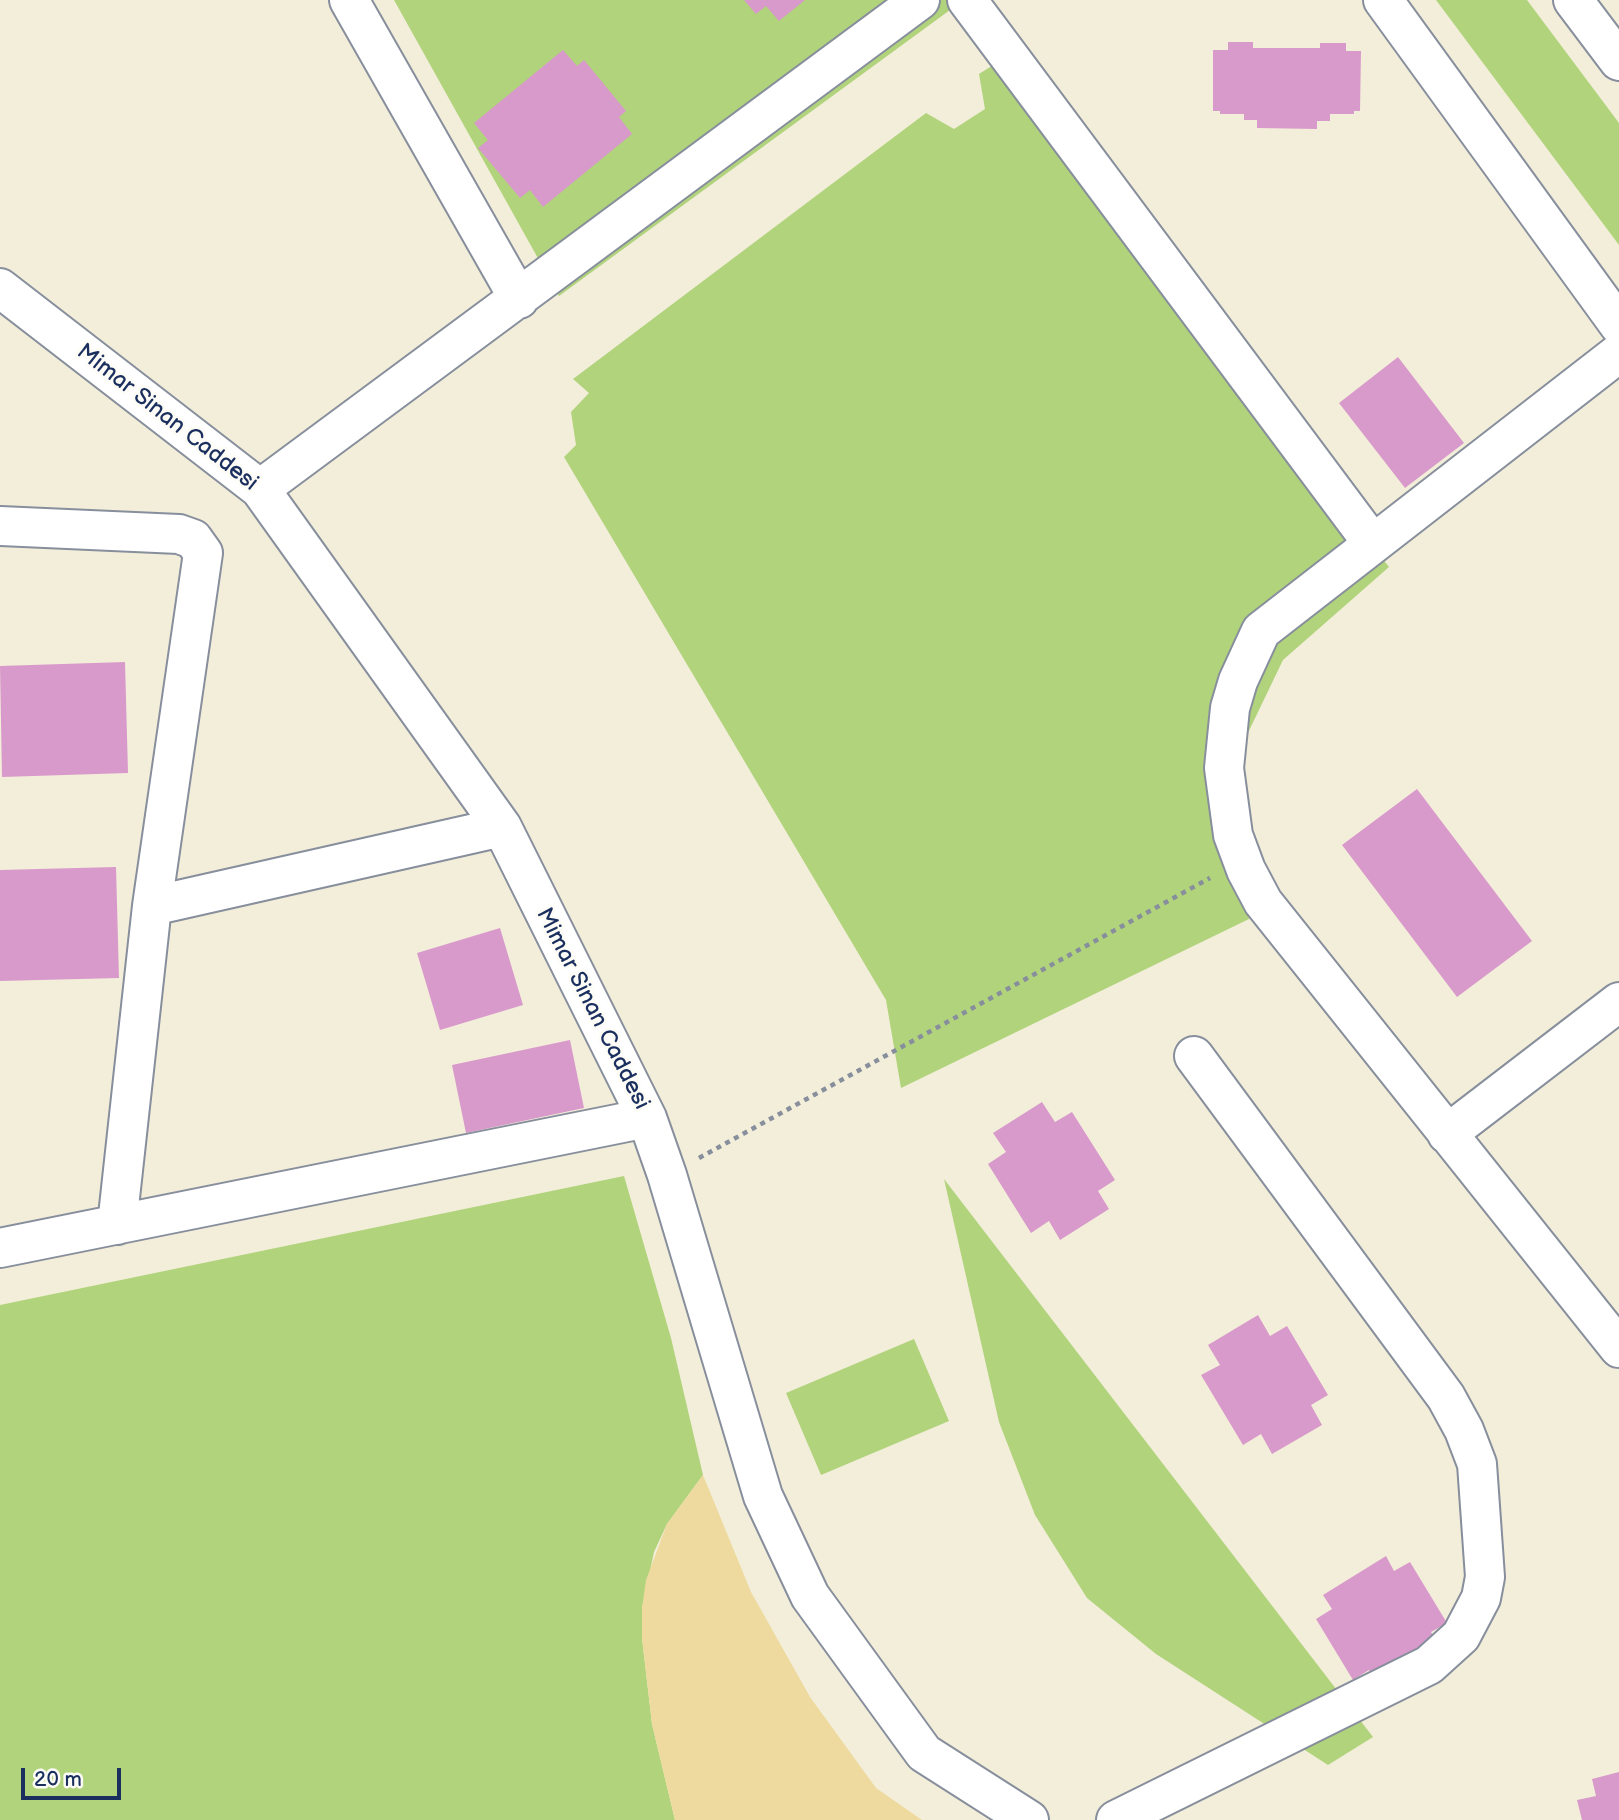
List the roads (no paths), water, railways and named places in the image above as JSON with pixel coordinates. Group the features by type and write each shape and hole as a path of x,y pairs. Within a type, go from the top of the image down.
{"street":[{"path":"349,0 519,299"},
{"path":"260,489 920,0"},
{"path":"967,0 1373,544"},
{"path":"1383,0 1619,325"},
{"path":"1577,1 1619,61"},
{"name":"Mimar Sinan Caddesi","path":"0,288 260,489 502,827 647,1118 667,1175 763,1496 810,1596 924,1754 1029,1820"},
{"path":"1619,353 1261,631 1248,655 1230,708 1224,768 1226,802 1242,860 1263,902 1284,932 1619,1348"},
{"path":"0,526 179,534 193,539 203,553 152,906 117,1225"},
{"path":"152,906 502,827"},
{"path":"1447,1134 1619,1002"},
{"path":"1116,1820 1429,1665 1461,1636 1481,1598 1485,1577 1477,1464 1447,1397 1194,1056"},
{"path":"0,1248 647,1118"}]}
